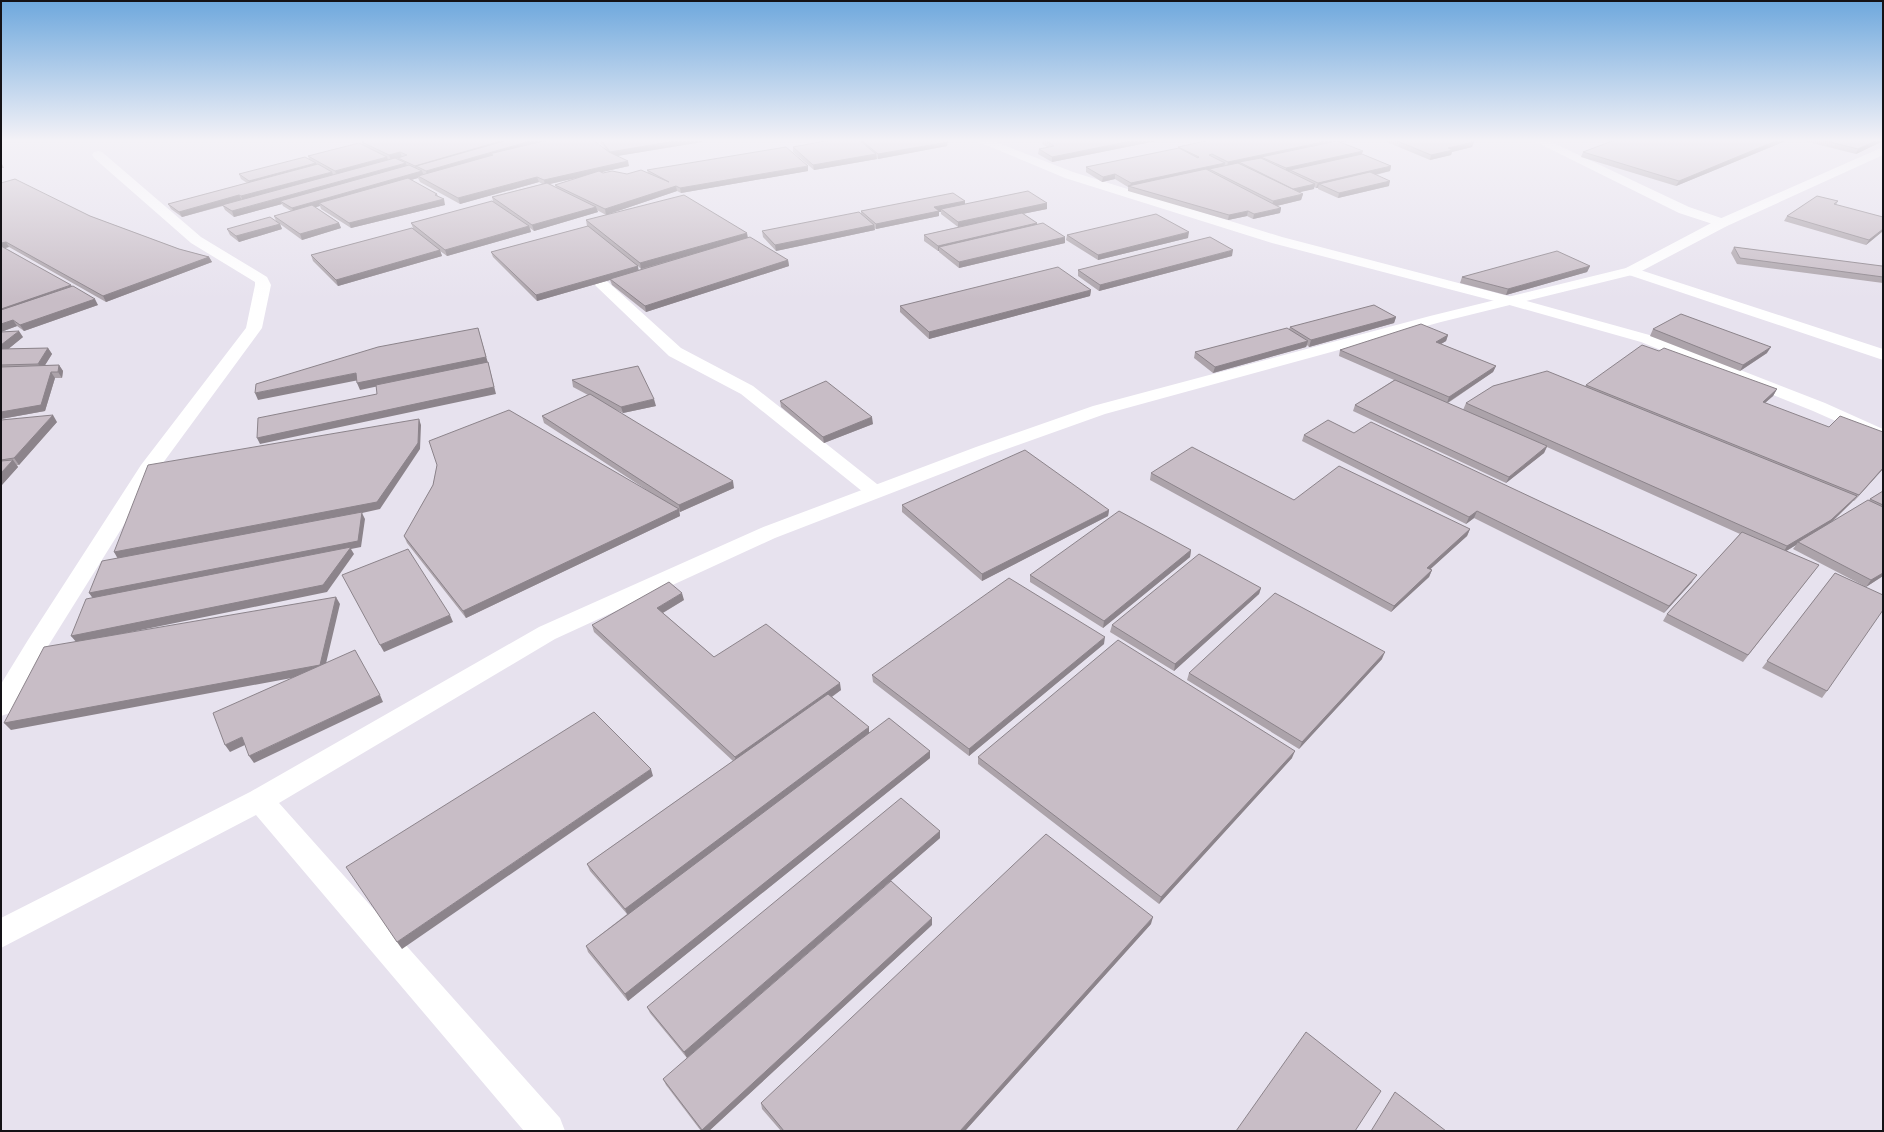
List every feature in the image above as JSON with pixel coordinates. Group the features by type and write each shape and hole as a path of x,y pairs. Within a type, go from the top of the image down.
{"street":[{"path":"1,706 36,646 151,465 254,328 263,285 262,280 196,240 142,193"},
{"path":"1128,193 1277,240 1511,301 1647,339 1819,407 1883,436"},
{"path":"1648,193 1684,210 1722,224"},
{"path":"1,934 260,800 548,633 768,533 1099,410 1436,319 1631,271 1722,224 1791,193"},
{"path":"1631,271 1883,355"},
{"path":"603,285 675,352 747,390 875,492"},
{"path":"260,800 547,1131"}],"building":[{"path":"1,193 43,193 90,216 179,249 209,257 103,296 6,242 1,243"},
{"path":"210,193 253,193 241,196 239,195 179,212 168,204"},
{"path":"267,193 298,193 232,211 222,205"},
{"path":"309,193 345,193 292,208 280,201"},
{"path":"355,193 435,193 437,194 435,195 444,199 349,223 319,203"},
{"path":"449,193 477,193 458,198"},
{"path":"508,193 567,193 596,207 532,225 492,197"},
{"path":"571,193 655,193 605,209"},
{"path":"953,193 965,201 934,207 939,211 876,224 861,211"},
{"path":"1019,193 1031,193 1047,203 958,222 941,209"},
{"path":"1152,193 1252,193 1281,208 1254,214 1248,211 1229,215"},
{"path":"1257,193 1303,194 1273,201"},
{"path":"684,195 747,233 640,263 586,220"},
{"path":"1817,196 1838,201 1834,204 1883,217 1883,229 1869,240 1787,216"},
{"path":"492,201 529,226 445,250 411,223"},
{"path":"312,205 339,223 300,234 274,216"},
{"path":"859,212 874,225 775,245 762,231"},
{"path":"1022,213 1037,223 938,246 924,235"},
{"path":"1156,214 1189,232 1098,255 1067,235"},
{"path":"270,217 280,224 236,236 227,229"},
{"path":"1043,223 1065,237 959,262 939,247"},
{"path":"588,226 638,266 536,295 491,252"},
{"path":"412,228 440,250 336,280 311,255"},
{"path":"750,237 788,260 645,306 610,279"},
{"path":"1210,237 1233,250 1100,285 1078,270"},
{"path":"1,246 71,285 1,309"},
{"path":"1734,247 1882,266 1883,277 1740,258"},
{"path":"1557,251 1590,266 1508,289 1462,277"},
{"path":"1058,267 1091,290 929,332 900,306"},
{"path":"73,286 95,299 20,325 13,320 1,324 1,310"},
{"path":"1374,305 1396,317 1311,340 1290,327"},
{"path":"1681,314 1771,347 1743,365 1653,329"},
{"path":"1421,324 1448,335 1436,342 1496,366 1449,397 1340,350"},
{"path":"478,328 486,357 357,383 356,373 255,393 256,384 378,347"},
{"path":"1287,328 1308,341 1215,367 1195,352"},
{"path":"19,331 1,345 1,332"},
{"path":"1642,345 1659,351 1664,348 1777,389 1763,402 1829,427 1840,416 1883,432 1883,468 1859,495 1586,385"},
{"path":"48,348 38,364 1,365 1,349"},
{"path":"488,362 494,387 257,438 258,418 377,394 376,385"},
{"path":"59,365 58,372 51,372 41,405 1,412 1,367"},
{"path":"638,366 654,399 621,407 572,380"},
{"path":"1547,371 1857,496 1831,520 1787,546 1466,403 1493,386"},
{"path":"1395,380 1547,446 1509,477 1355,405"},
{"path":"826,381 872,417 823,437 780,401"},
{"path":"590,394 733,481 679,505 542,416"},
{"path":"509,410 679,509 463,611 404,536 433,485 437,465 429,441"},
{"path":"53,415 14,458 1,460 1,420"},
{"path":"419,419 418,443 377,502 114,552 148,465"},
{"path":"1328,420 1354,433 1371,422 1697,575 1669,606 1477,511 1469,517 1304,435"},
{"path":"1192,447 1294,500 1339,466 1470,529 1427,568 1432,570 1394,606 1151,473"},
{"path":"1025,450 1109,510 982,574 902,505"},
{"path":"13,460 1,473 1,461"},
{"path":"1883,491 1883,505 1870,499"},
{"path":"1868,500 1883,507 1883,573 1871,580 1798,542"},
{"path":"1119,511 1191,550 1104,621 1030,575"},
{"path":"362,512 358,541 89,593 102,561"},
{"path":"1742,532 1819,565 1748,655 1667,614"},
{"path":"351,547 323,585 71,636 86,599"},
{"path":"408,549 450,615 380,645 342,575"},
{"path":"1199,554 1261,588 1175,664 1112,625"},
{"path":"1835,573 1883,595 1883,610 1827,691 1767,661"},
{"path":"1009,578 1105,637 969,749 872,675"},
{"path":"669,582 682,593 657,608 714,657 766,624 840,683 735,757 592,625"},
{"path":"1275,593 1385,652 1302,742 1189,673"},
{"path":"336,597 320,665 4,723 44,647"},
{"path":"1118,640 1295,751 1161,897 978,757"},
{"path":"355,650 380,695 249,756 242,737 225,745 213,713"},
{"path":"828,694 869,727 625,909 587,864"},
{"path":"594,712 651,769 397,942 346,867"},
{"path":"889,718 930,751 625,994 586,946"},
{"path":"901,798 940,831 684,1052 647,1007"},
{"path":"1046,834 1153,917 960,1131 784,1131 761,1103"},
{"path":"891,881 932,918 702,1130 663,1079"},
{"path":"1306,1032 1381,1091 1355,1131 1236,1131"},
{"path":"1395,1092 1446,1131 1371,1131"}]}
